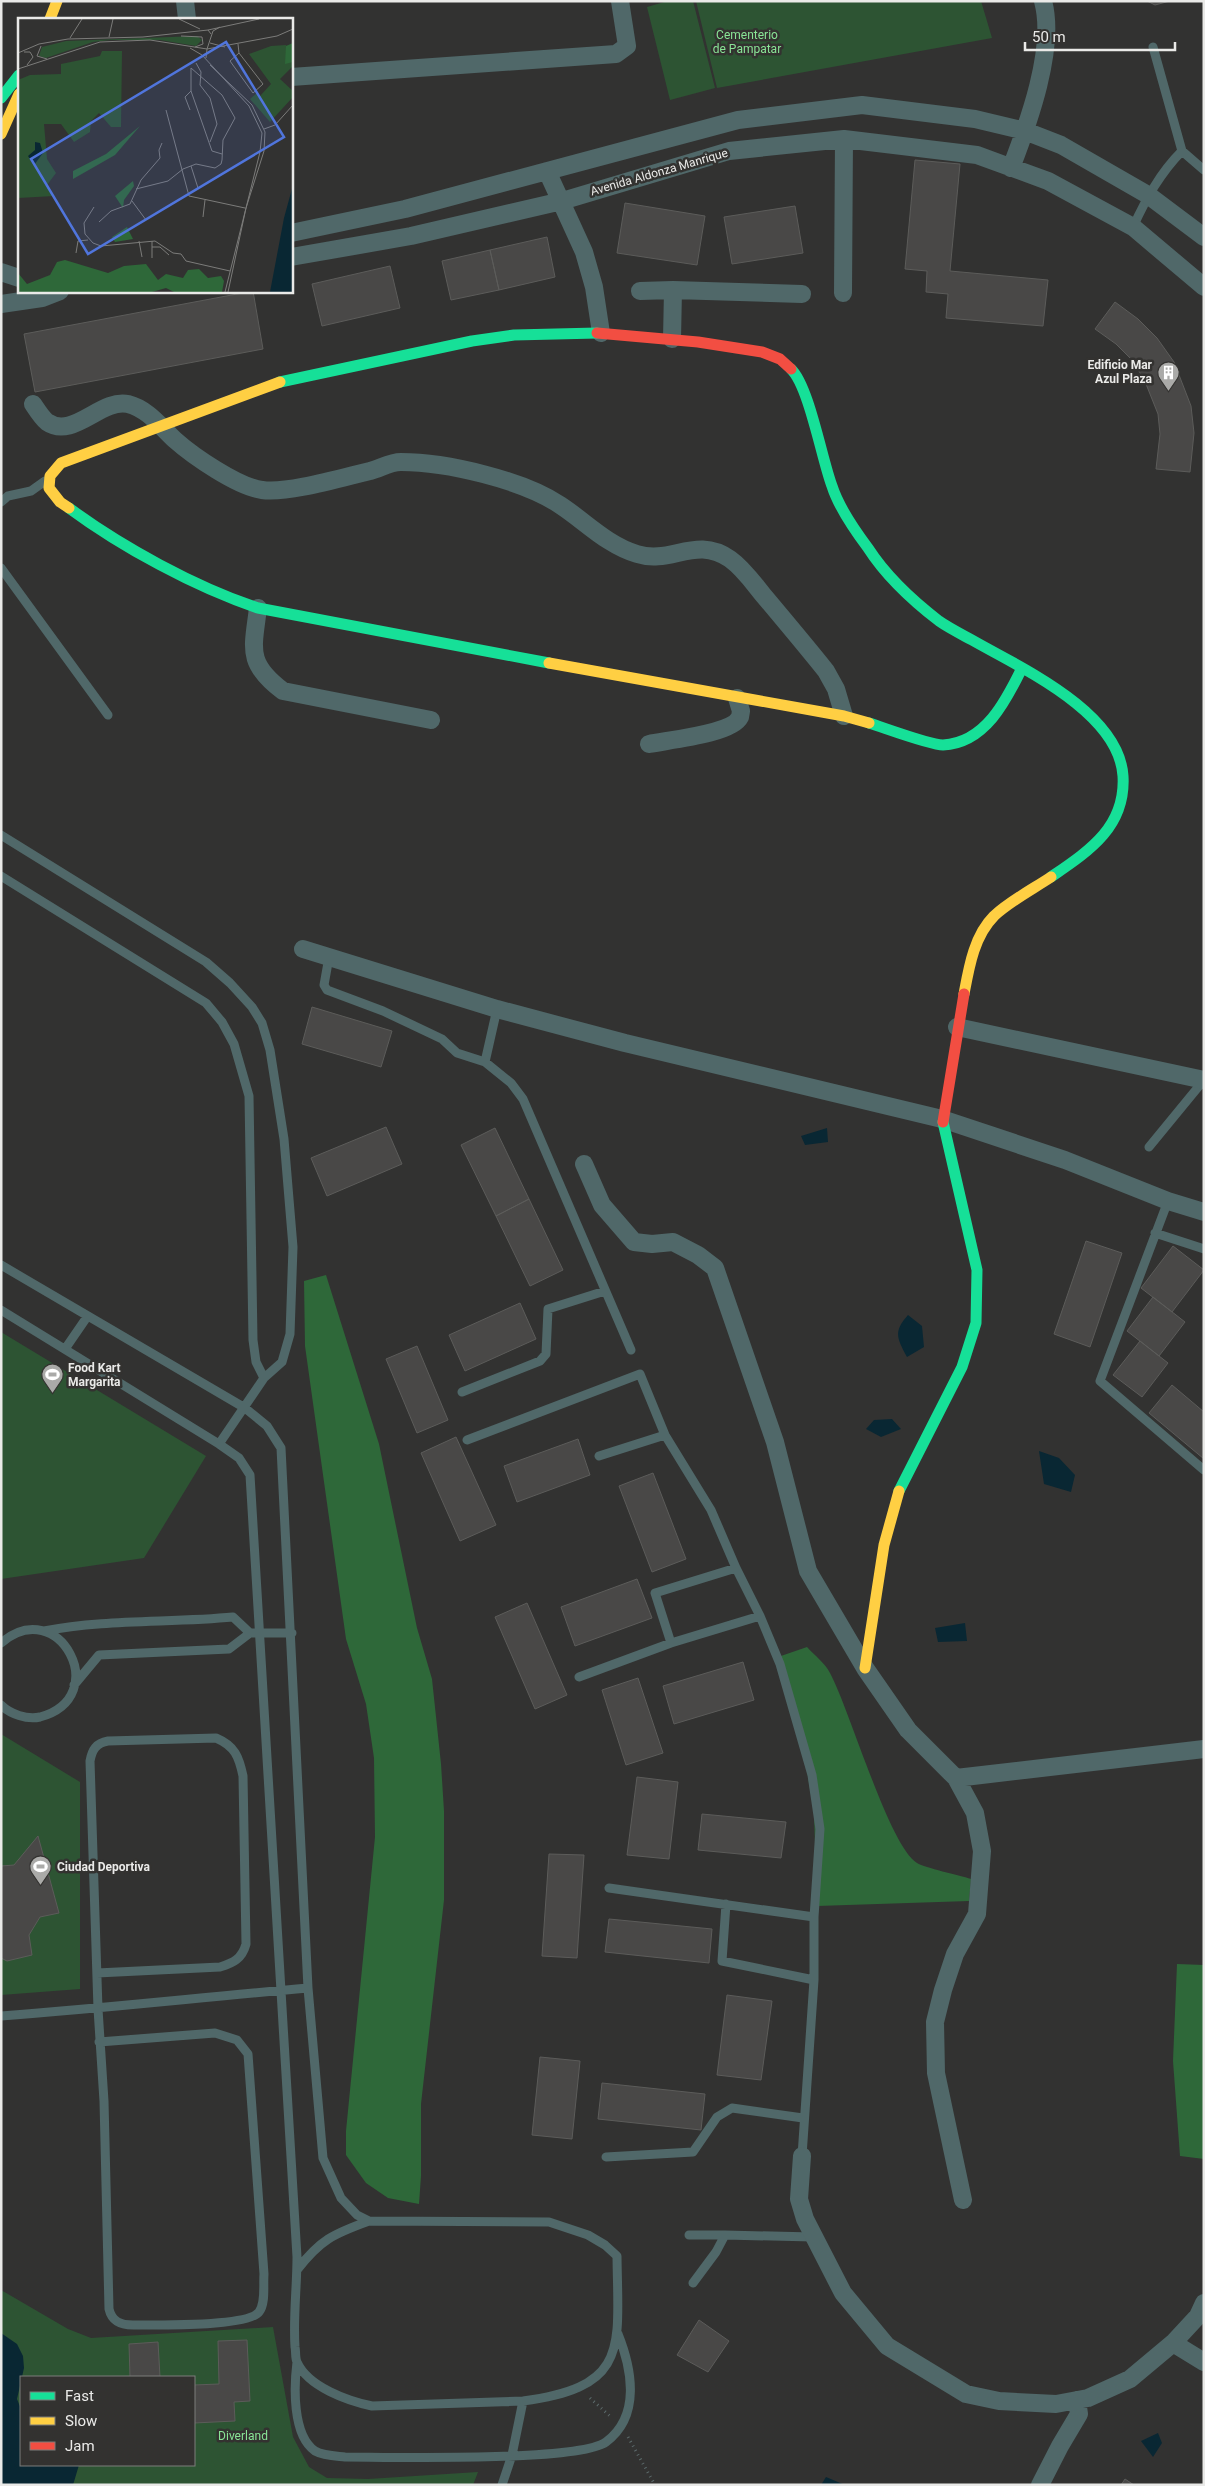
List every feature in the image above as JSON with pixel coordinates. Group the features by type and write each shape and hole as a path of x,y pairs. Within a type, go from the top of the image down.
{"street":[{"path":"50,18 57,1"},
{"path":"185,1 187,18"},
{"path":"292,77 616,54 627,46 620,1"},
{"path":"1011,168 1025,131 1047,47 1047,13 1044,1"},
{"path":"1,98 18,76"},
{"path":"1,134 18,96"},
{"path":"292,233 406,209 738,120 862,104 975,119 1025,131 1061,145 1148,195 1204,237"},
{"path":"842,293 844,138"},
{"name":"Avenida Aldonza Manrique","path":"292,257 411,236 562,201 729,151 844,138 977,155 1048,181 1133,227 1204,287"},
{"path":"547,171 584,252 594,286 601,333"},
{"path":"1,272 18,278"},
{"path":"672,339 673,290"},
{"path":"640,291 673,290 802,294"},
{"path":"1,304 42,298 57,292"},
{"path":"865,1668 884,1546 897,1494 962,1367 976,1323 977,1270 942,1119 969,965 980,935 994,916 1061,870 1100,840 1117,817 1124,792 1122,762 1110,737 1079,705 1022,668 940,622 898,585 868,549 832,488 808,404 794,372 788,365 772,355 762,352 672,339 601,333 514,336 462,343 281,382 62,463 51,472 49,479 51,493 72,513 222,595 258,608 737,698 844,716 942,745 954,744 973,737 987,726 1010,691 1022,668"},
{"path":"33,404 47,421 59,427 74,424 91,414 120,403 141,408 193,455 241,483 261,490 286,490 374,470 398,462 436,464 521,486 540,494 566,509 609,542 640,555 658,558 700,548 718,552 738,566 826,670 836,689 844,716"},
{"path":"258,608 253,646 257,664 265,677 283,691 431,720"},
{"path":"649,744 712,732 730,726 740,717 741,711 737,698"},
{"path":"303,949 497,1009 625,1043 942,1119 1065,1160 1168,1201 1204,1212"},
{"path":"957,1027 1204,1080"},
{"path":"584,1164 602,1205 634,1242 652,1244 673,1242 698,1255 715,1268 775,1442 808,1571 865,1668 908,1730 956,1778 975,1813 982,1851 977,1914 955,1954 942,1990 935,2022 936,2074 963,2200"},
{"path":"956,1778 1204,1749"},
{"path":"802,2156 799,2199 804,2219 843,2293 887,2346 966,2394 998,2401 1056,2404 1088,2398 1130,2378 1173,2342 1198,2316 1204,2303"},
{"path":"1173,2342 1204,2362"},
{"path":"1040,2485 1079,2414 1077,2400"}],"lane":[{"path":"1153,47 1182,151 1204,170"},
{"path":"1133,227 1148,195 1169,164 1182,151"},
{"path":"1,502 8,496 32,492 49,479"},
{"path":"1,568 108,715"},
{"path":"1,836 206,962 230,983 252,1007 262,1023 270,1050 284,1139 293,1248 290,1334 282,1362 264,1378 219,1444"},
{"path":"1,876 206,1003 222,1022 234,1044 249,1096 253,1340 256,1362 264,1378"},
{"path":"329,957 324,985 327,990 382,1011 442,1039 457,1053 485,1062 511,1083 523,1099 631,1350"},
{"path":"485,1062 497,1009"},
{"path":"1149,1147 1204,1080"},
{"path":"1168,1201 1100,1381 1204,1470"},
{"path":"1155,1233 1204,1249"},
{"path":"1,1266 245,1408 266,1426 281,1448 292,1633 308,1988 323,2158 341,2198 357,2215 369,2221"},
{"path":"462,1392 540,1361 547,1348 548,1309 605,1291"},
{"path":"1,1310 219,1444 240,1458 250,1475 297,2270 294,2329 297,2362 295,2403 302,2434 315,2450 325,2455 346,2457 512,2455 587,2450 605,2442 621,2427 629,2408 630,2379 628,2360 618,2334 617,2256 605,2244 588,2235 549,2222 369,2221 342,2230 320,2243 297,2270"},
{"path":"65,1349 87,1317"},
{"path":"467,1440 640,1374 665,1435 711,1510 780,1664 812,1776 820,1829 814,1917 814,1980 803,2118 802,2156"},
{"path":"599,1456 665,1435"},
{"path":"671,1643 655,1593 736,1568"},
{"path":"579,1677 671,1643 760,1616"},
{"path":"1,1643 10,1635 26,1630 44,1631 72,1626 178,1622 233,1617 250,1634"},
{"path":"44,1631 59,1639 70,1652 76,1668 74,1685"},
{"path":"1,1705 20,1716 37,1718 54,1712 66,1701 74,1685 99,1655 229,1649 250,1634 292,1633"},
{"path":"97,1973 220,1966 230,1964 241,1955 246,1944 243,1776 239,1757 230,1745 223,1741 216,1738 108,1741 94,1749 90,1761 99,2042 104,2101 109,2309 113,2317 124,2325 234,2322 254,2317 261,2309 264,2274 248,2054 237,2040 215,2033 99,2042"},
{"path":"609,1888 814,1917"},
{"path":"726,1904 722,1961 814,1980"},
{"path":"1,2016 98,2009 308,1988"},
{"path":"606,2157 693,2152 717,2117 732,2108 803,2118"},
{"path":"689,2235 813,2237"},
{"path":"693,2283 716,2252 725,2235"},
{"path":"297,2362 311,2378 326,2390 351,2402 372,2406 523,2401 546,2398 580,2388 605,2369 618,2334"},
{"path":"502,2485 512,2455 523,2401"}],"green space":[{"path":"668,1 693,1 715,88 670,100 647,7"},
{"name":"Cementerio de Pampatar","path":"696,1 981,1 992,38 717,88"},
{"path":"326,1275 379,1444 417,1628 432,1679 441,1764 444,1811 444,1900 421,2104 419,2204 388,2198 366,2183 346,2155 346,2131 375,1837 374,1758 366,1704 346,1639 305,1346 304,1281"},
{"name":"Food Kart Margarita","path":"1,1332 206,1456 144,1558 1,1579"},
{"path":"807,1647 830,1673 882,1805 906,1851 921,1865 971,1879 969,1901 817,1906 814,1813 804,1753 778,1657"},
{"name":"Ciudad Deportiva","path":"1,1734 80,1782 80,1989 1,1995"},
{"path":"1177,1964 1204,1965 1204,2159 1180,2156 1173,2061"},
{"name":"Diverland","path":"1,2290 68,2329 91,2338 273,2327 293,2437 309,2467 327,2478 368,2479 478,2472 473,2485 1,2485"}],"water":[{"path":"827,1128 828,1142 805,1145 801,1136"},
{"path":"908,1315 922,1326 924,1347 907,1357 899,1340 898,1331"},
{"path":"892,1419 901,1429 881,1437 866,1429 874,1420"},
{"path":"1039,1451 1059,1458 1075,1475 1071,1492 1044,1484"},
{"path":"965,1623 967,1641 938,1642 935,1628"},
{"path":"1,2333 17,2344 23,2356 24,2368 22,2376 20,2376 17,2399 20,2406 20,2466 79,2466 73,2485 1,2485"},
{"path":"1158,2433 1162,2443 1153,2457 1141,2441"},
{"path":"826,2477 845,2485 821,2485"}],"building":[{"path":"1147,1 1170,1 1155,5"},
{"path":"915,160 960,164 950,271 1048,280 1043,326 946,318 948,294 926,292 927,271 905,269"},
{"path":"625,203 705,216 697,265 617,253"},
{"path":"795,206 803,253 732,264 724,217"},
{"path":"547,237 555,277 499,290 490,250"},
{"path":"490,250 499,290 451,300 442,261"},
{"path":"390,266 400,308 322,326 312,284"},
{"path":"253,292 263,349 35,392 24,334"},
{"name":"Edificio Mar Azul Plaza","path":"1115,302 1138,319 1157,338 1174,362 1191,406 1194,433 1190,472 1156,469 1160,434 1158,414 1144,379 1131,359 1116,344 1095,329"},
{"path":"312,1007 392,1031 381,1067 302,1044"},
{"path":"386,1127 402,1164 327,1196 311,1158"},
{"path":"495,1128 529,1199 496,1216 461,1145"},
{"path":"529,1199 563,1270 530,1286 496,1216"},
{"path":"1086,1241 1122,1253 1090,1347 1054,1334"},
{"path":"1173,1246 1204,1270 1172,1312 1141,1288"},
{"path":"1153,1297 1185,1322 1159,1356 1127,1331"},
{"path":"520,1303 536,1339 465,1371 449,1335"},
{"path":"1140,1341 1168,1363 1142,1397 1113,1375"},
{"path":"417,1346 448,1420 417,1433 386,1359"},
{"path":"1172,1385 1204,1412 1204,1459 1149,1413"},
{"path":"456,1437 496,1525 460,1541 421,1453"},
{"path":"578,1439 590,1475 517,1502 504,1466"},
{"path":"653,1473 686,1559 652,1572 619,1486"},
{"path":"637,1579 652,1618 575,1646 561,1607"},
{"path":"527,1603 567,1695 535,1709 495,1617"},
{"path":"743,1662 754,1700 674,1724 663,1686"},
{"path":"638,1678 663,1753 626,1765 602,1690"},
{"path":"637,1777 678,1782 669,1859 627,1855"},
{"path":"702,1814 786,1822 781,1858 698,1850"},
{"path":"38,1836 59,1913 40,1917 29,1935 32,1955 7,1961 1,1958 1,1866 14,1865"},
{"path":"549,1854 584,1855 577,1958 542,1956"},
{"path":"609,1919 712,1929 709,1963 605,1952"},
{"path":"727,1995 772,2001 761,2080 717,2075"},
{"path":"540,2057 580,2061 572,2139 532,2135"},
{"path":"602,2083 705,2094 701,2130 598,2119"},
{"path":"699,2320 729,2341 708,2372 677,2355"},
{"path":"247,2340 250,2401 234,2402 235,2421 195,2423 195,2385 219,2384 218,2341"},
{"path":"158,2342 160,2376 130,2376 129,2344"},
{"path":"1125,2479 1134,2485 1121,2485"}],"traffic: fast":[{"path":"1,98 18,76"},
{"path":"280,382 472,341 514,335 597,333"},
{"path":"791,369 804,391 835,493 853,526 883,568 919,605 939,621 1040,678 1064,694 1086,712 1105,732 1117,753 1123,776 1122,794 1112,824 1091,847 1051,877"},
{"path":"69,508 112,537 160,565 209,589 258,608 549,663"},
{"path":"869,723 937,744 943,745 958,742 971,737 992,718 1009,694 1022,668"},
{"path":"899,1491 962,1367 976,1323 977,1270 943,1122"}],"traffic: slow":[{"path":"50,18 57,1"},
{"path":"1,134 18,96"},
{"path":"69,508 60,502 49,488 50,476 61,463 280,382"},
{"path":"549,663 844,716 869,723"},
{"path":"964,994 973,952 987,924 1007,905 1051,877"},
{"path":"865,1668 884,1545 899,1491"}],"traffic: jam":[{"path":"597,333 698,342 762,352 780,359 791,369"},
{"path":"943,1122 964,994"}],"place":[{"name":"Edificio Mar Azul Plaza","path":"1168,391"},
{"name":"Food Kart Margarita","path":"52,1394"},
{"name":"Ciudad Deportiva","path":"41,1886"}]}
